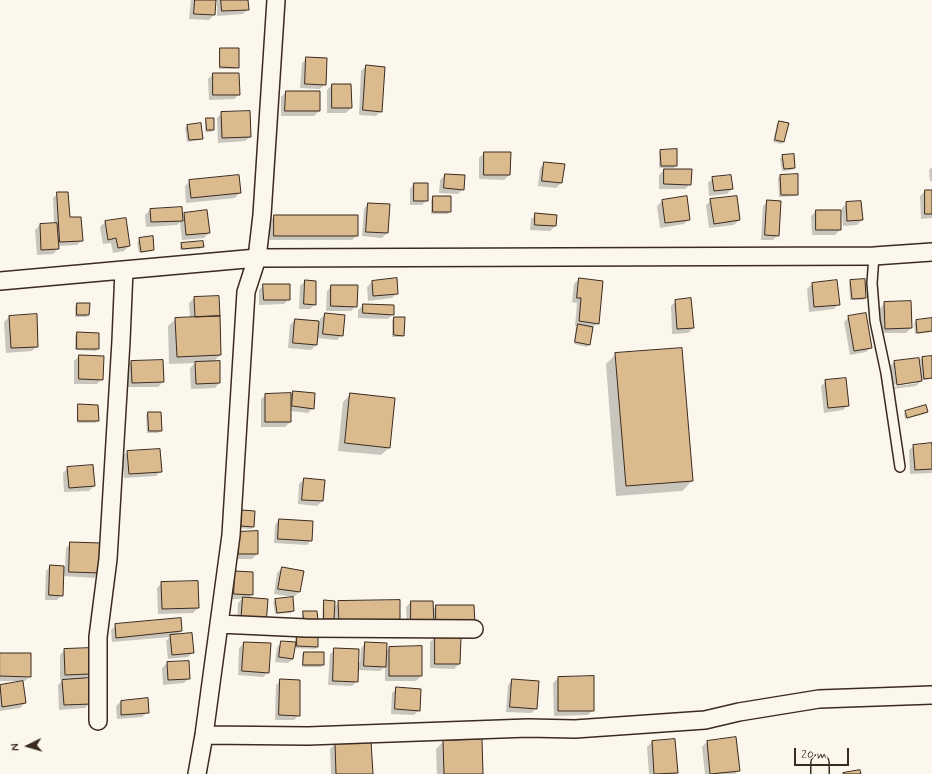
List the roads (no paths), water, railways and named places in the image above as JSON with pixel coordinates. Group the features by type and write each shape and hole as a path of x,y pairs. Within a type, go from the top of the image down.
{"street":[{"path":"197,774 204,735 231,535 246,292 257,258 262,215 276,0"},
{"path":"0,282 257,258 874,256 932,252"},
{"path":"98,721 98,637 108,559 122,341 124,270"},
{"path":"219,624 306,628 474,629"},
{"path":"204,735 308,736 528,728 575,729 705,720 740,712 819,699 932,695"}],"lane":[{"path":"874,256 872,283 875,321 886,373 900,467"}]}
